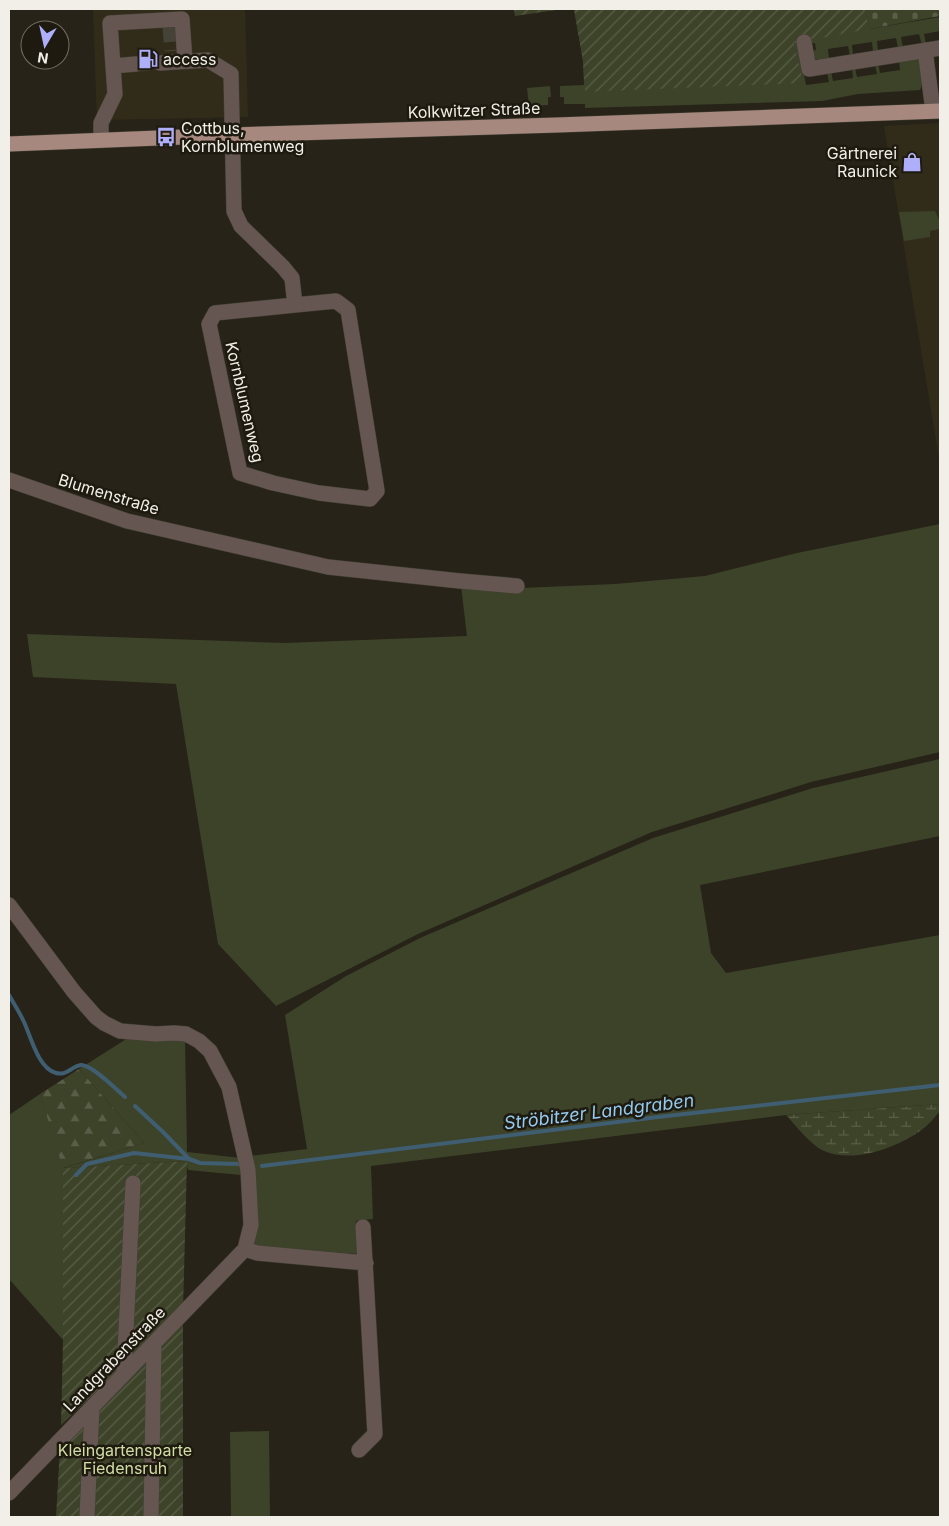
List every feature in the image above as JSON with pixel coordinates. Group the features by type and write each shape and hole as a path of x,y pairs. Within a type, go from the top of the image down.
{"main road":[{"name":"Kolkwitzer Straße","path":"9,144 937,111"}],"street":[{"path":"101,140 101,122 115,94 110,24 170,23 182,18 172,59 208,60 231,74 234,211 241,226 292,278 296,305"},
{"path":"804,42 809,69 933,49 937,111"},
{"path":"113,66 136,64"},
{"name":"Kornblumenweg","path":"336,302 348,310 377,490 370,500 319,493 240,472 209,324 215,313 296,305 336,302"},
{"name":"Blumenstraße","path":"9,480 127,521 328,567 517,586"},
{"path":"9,905 74,992 104,1024 120,1031 186,1034 199,1041 210,1051 229,1087 248,1170 251,1225 245,1249 257,1253 366,1263"},
{"path":"124,1374 133,1183"},
{"path":"359,1450 375,1434 363,1227"},
{"name":"Landgrabenstraße","path":"9,1493 154,1343 187,1312 245,1249"},
{"path":"152,1517 154,1343"},
{"path":"87,1517 92,1407"}],"shaded area":[{"path":"93,9 245,9 248,117 97,120"},
{"name":"Gärtnerei Raunick","path":"940,123 940,464 884,126"}],"green space":[{"path":"514,9 563,9 515,16"},
{"path":"574,9 790,32 798,43 806,85 829,82 827,72 831,71 833,81 853,78 852,68 855,68 857,77 877,74 875,64 878,63 880,73 900,70 899,60 912,58 917,58 921,61 923,69 922,84 920,90 858,94 822,101 585,108 585,104 564,104 564,97 560,97 560,86 584,85 583,61"},
{"path":"574,9 865,9 869,29 794,43 803,83 585,92 583,61"},
{"path":"865,9 869,29 940,17 940,31 924,34 926,44 922,45 919,34 901,37 903,48 898,48 896,38 877,41 878,52 873,52 872,42 852,45 853,55 850,56 848,46 828,49 829,59 815,59 812,51 816,50 815,43 811,43 810,37"},
{"path":"865,9 940,9 940,16 869,29"},
{"path":"550,86 551,97 548,97 548,105 529,106 527,88"},
{"path":"935,211 940,222 940,229 930,231 930,237 904,241 899,212"},
{"path":"940,524 940,752 811,782 652,832 418,934 276,1006 218,944 176,684 33,677 27,634 285,643 467,636 461,586 521,588 615,584 705,576 797,553"},
{"path":"940,759 940,836 700,885 711,953 726,973 940,935 940,1104 786,1115 371,1166 373,1219 356,1221 358,1254 254,1247 258,1226 249,1156 307,1149 285,1015 346,976 420,938 653,838 813,788"},
{"path":"131,1036 185,1038 187,1152 241,1158 241,1175 188,1170 186,1161 64,1168 144,1143 79,1069"},
{"path":"79,1069 144,1143 63,1168 40,1094"},
{"path":"40,1094 64,1168 63,1340 9,1279 9,1115"},
{"path":"940,1104 940,1111 926,1126 902,1142 875,1152 847,1156 834,1154 817,1147 807,1139 786,1115"},
{"name":"Kleingartensparte Fiedensruh","path":"187,1161 183,1310 183,1517 56,1517 60,1447 176,1316 61,1425 63,1168"},
{"path":"269,1431 270,1517 231,1517 230,1432"}],"waterway":[{"name":"Ströbitzer Landgraben","path":"9,995 44,1065 60,1074 81,1065 85,1066 97,1073 125,1097"},
{"name":"Ströbitzer Landgraben","path":"262,1166 658,1117 940,1085"},
{"name":"Ströbitzer Landgraben","path":"135,1106 189,1159 200,1163 239,1164"},
{"path":"76,1175 87,1164 134,1153 189,1159"}],"tunnel":[{"path":"170,27 172,51"},
{"path":"136,64 160,63"}],"place":[{"name":"access","path":"148,59"},
{"name":"Cottbus, Kornblumenweg","path":"166,137"},
{"name":"Gärtnerei Raunick","path":"912,162"}]}
